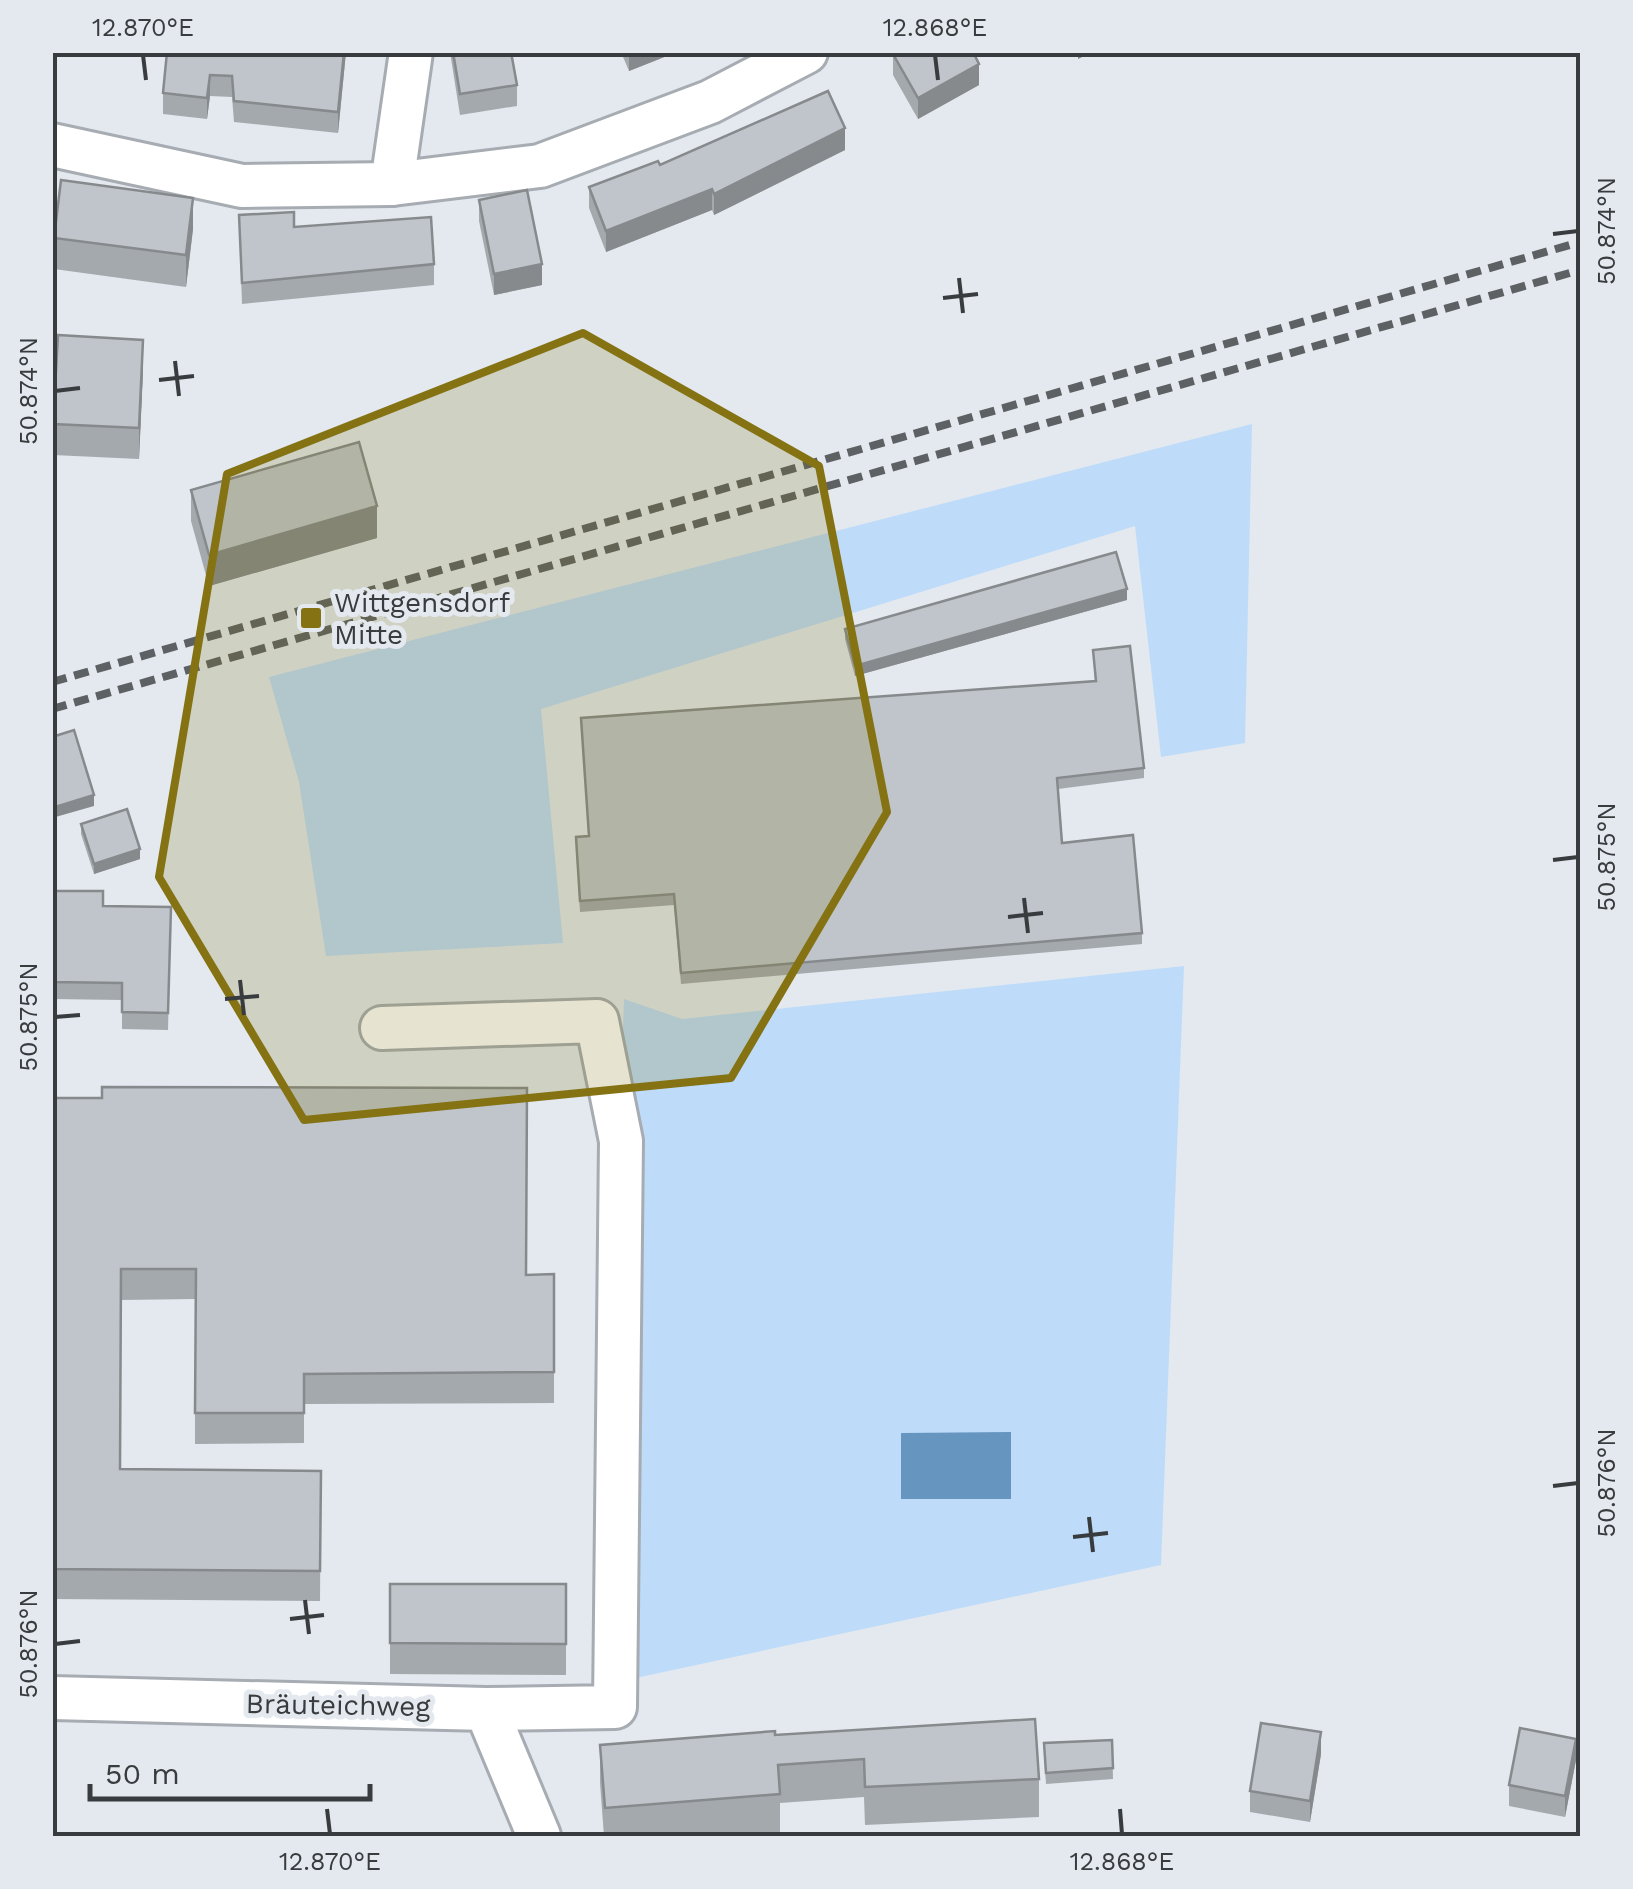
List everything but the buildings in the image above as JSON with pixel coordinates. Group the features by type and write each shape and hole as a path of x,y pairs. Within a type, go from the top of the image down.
{"street":[{"path":"392,184 411,52"},
{"path":"52,144 242,186 392,184 540,166 710,102 806,52"},
{"name":"Bräuteichweg","path":"52,1698 486,1708 615,1707 621,1141 598,1021 382,1028"},
{"path":"486,1708 539,1836"}],"highlighted area":[{"path":"583,333 819,466 887,812 731,1078 304,1120 159,877 227,474"}],"shaded area":[{"path":"1252,424 1245,743 1161,757 1135,526 541,709 563,943 326,956 299,782 269,677"},
{"path":"1184,966 1161,1565 603,1685 624,999 682,1019"},
{"path":"1011,1432 1011,1499 901,1499 901,1433"}],"railway":[{"path":"52,682 1580,242"},
{"path":"52,709 1580,270"}],"place":[{"name":"Wittgensdorf Mitte","path":"311,618"}]}
